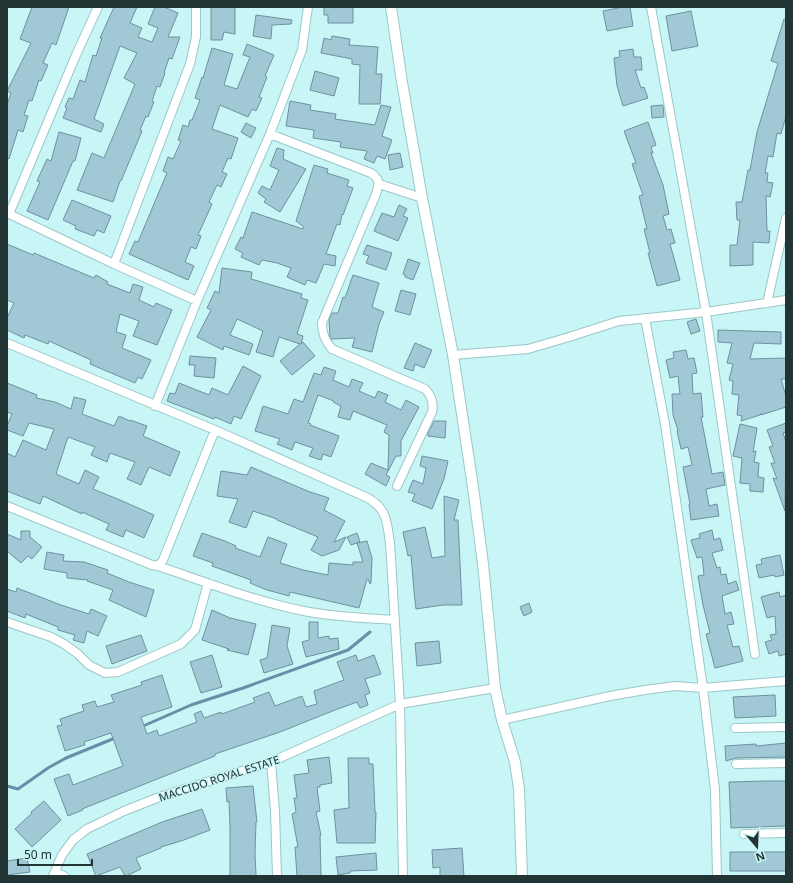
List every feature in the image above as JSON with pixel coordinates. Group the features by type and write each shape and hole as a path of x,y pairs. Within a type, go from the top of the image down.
{"street":[{"path":"98,7 8,213 114,264 198,301"},
{"path":"114,264 190,64 196,37 196,7"},
{"path":"155,406 198,301 270,134 302,50 308,7"},
{"path":"391,7 422,198 453,355 483,564 495,688 502,720 515,762 519,789 522,876"},
{"path":"651,7 706,312 755,654"},
{"path":"270,134 371,173 377,177 379,184 376,194 322,323 322,332 332,349 425,389 432,398 434,405 432,412 397,486"},
{"path":"379,184 422,198"},
{"path":"767,303 786,218"},
{"path":"453,355 528,349 619,321 706,312 786,300"},
{"path":"645,318 665,424 703,688 714,790 717,876"},
{"path":"7,343 215,430 368,498 378,504 387,522 390,543 400,704 403,876"},
{"path":"158,566 163,560 215,430"},
{"path":"7,506 152,565 266,602 305,611 337,616 395,620"},
{"path":"7,622 58,640 78,654 89,665 105,673 118,672 181,644 195,630 208,582"},
{"path":"502,720 610,696 675,686 703,688 786,681"},
{"name":"MACCIDO ROYAL ESTATE","path":"54,874 62,855 73,840 87,829 124,811 162,796 271,762 400,704 495,688"},
{"path":"735,728 786,728"},
{"path":"271,762 275,811 277,876"},
{"path":"736,764 786,763"},
{"path":"744,834 786,833"},
{"path":"54,874 64,876"}],"building":[{"path":"32,7 69,7 56,45 52,43 43,63 48,65 41,81 39,80 32,101 29,100 24,115 28,116 23,132 18,130 9,159 7,158 7,105 11,93 7,91 31,43 20,39"},
{"path":"114,7 137,7 130,23 142,28 138,37 152,42 158,28 148,24 155,7 164,7 178,13 168,37 180,37 172,59 169,58 160,87 157,86 152,101 154,102 148,117 146,116 140,130 142,131 120,181 113,202 77,190 92,153 104,158 135,84 124,78 137,53 120,46 94,119 104,124 101,132 63,118 67,108 65,107 69,98 73,99 80,80 85,82 93,55 96,56 102,38 100,38"},
{"path":"211,7 235,7 235,34 224,32 222,40 211,40"},
{"path":"324,7 353,7 353,23 328,23 328,15 324,15"},
{"path":"630,7 633,26 607,31 603,11"},
{"path":"691,11 698,46 672,51 666,16"},
{"path":"256,15 292,20 291,24 272,25 271,39 253,36"},
{"path":"784,19 786,20 786,116 781,134 777,133 773,157 768,156 765,173 768,173 767,182 773,183 770,197 766,196 767,231 770,231 769,243 753,242 753,265 730,266 730,245 737,245 740,220 737,220 736,202 742,202 757,132 778,63 771,61"},
{"path":"332,36 350,39 349,45 378,47 376,74 382,74 380,104 359,104 360,65 352,64 352,59 321,53 324,38 331,40"},
{"path":"247,44 274,55 265,76 267,77 259,97 262,98 256,111 252,109 248,117 220,105 212,129 238,138 231,159 228,158 222,172 227,174 221,187 217,185 209,202 212,204 198,235 201,236 196,249 191,247 185,262 194,266 188,280 129,254 135,241 138,242 167,173 163,171 168,157 173,159 181,141 178,140 183,125 188,127 190,120 192,120 200,100 195,98 212,48 233,54 224,85 237,89 250,57 243,55"},
{"path":"633,49 634,57 641,57 642,70 635,70 641,88 644,87 648,98 623,106 617,86 614,58 620,57 619,51"},
{"path":"315,71 339,78 334,96 310,90"},
{"path":"290,101 311,105 310,110 336,114 335,119 375,125 381,105 391,107 382,136 392,140 385,159 377,156 374,163 364,159 367,151 340,147 341,142 313,138 314,130 286,126"},
{"path":"663,105 664,117 652,118 651,106"},
{"path":"648,122 656,145 651,147 653,153 651,153 663,185 669,214 663,216 667,230 671,229 675,243 670,244 680,280 657,286 648,253 650,253 644,229 647,229 639,196 643,195 632,164 636,163 624,131"},
{"path":"246,123 256,128 251,138 241,132"},
{"path":"59,132 81,138 75,161 73,161 48,220 27,211 40,182 37,181 47,159 51,161"},
{"path":"277,148 284,150 283,159 306,169 280,212 264,202 266,199 258,193 262,186 270,190 279,170 270,166"},
{"path":"400,153 403,167 390,170 388,155"},
{"path":"314,165 328,169 327,173 349,180 347,186 353,188 343,215 342,214 340,225 337,224 326,254 336,256 335,266 324,264 316,283 307,280 305,285 287,277 291,268 262,260 259,265 241,257 243,253 235,249 241,237 243,238 252,212 303,229 304,227 296,221"},
{"path":"72,200 111,216 104,233 97,230 94,236 75,229 76,226 63,220"},
{"path":"399,205 407,209 403,216 408,218 398,241 374,231 382,213 394,217"},
{"path":"7,244 33,255 34,253 94,278 96,275 108,282 107,284 130,293 133,284 143,287 139,300 154,307 156,303 172,310 157,345 133,336 139,321 120,314 116,332 126,335 122,348 151,360 142,379 138,377 135,383 90,364 91,360 49,341 48,344 25,335 24,338 7,330 7,318 14,303 7,300"},
{"path":"367,245 392,253 386,270 366,263 369,256 363,254"},
{"path":"408,259 420,263 413,280 405,277 403,274"},
{"path":"222,268 252,272 251,279 302,294 301,298 308,300 297,334 303,336 301,344 303,342 315,356 292,375 280,361 300,344 279,337 273,357 256,352 263,331 237,319 230,335 253,344 249,355 224,346 223,350 197,337 211,310 207,308 215,291 219,293"},
{"path":"353,275 379,283 372,307 384,312 379,324 372,352 352,347 355,338 331,339 330,337 329,320 332,313 338,313 343,297 345,298"},
{"path":"401,290 416,294 410,315 395,311"},
{"path":"696,319 700,331 691,334 687,322"},
{"path":"718,330 781,332 781,344 754,343 750,359 786,358 786,379 781,379 786,396 786,407 761,415 761,413 760,415 741,421 742,416 737,415 739,395 732,394 733,381 729,380 733,364 727,363 732,343 718,342"},
{"path":"415,343 432,350 424,368 415,364 413,371 404,368"},
{"path":"686,350 688,359 694,358 697,373 692,374 693,394 701,393 703,417 701,417 712,474 723,472 725,485 706,489 709,506 717,504 719,516 691,520 690,504 683,467 692,465 688,447 681,449 678,430 673,415 672,394 680,394 678,376 670,378 666,360 674,358 673,352"},
{"path":"190,356 216,358 214,378 194,376 195,365 189,365"},
{"path":"243,366 261,376 241,419 234,416 231,424 167,401 170,393 175,394 179,383 209,395 212,388 228,395"},
{"path":"324,367 336,371 333,380 349,387 352,379 363,383 359,391 375,398 378,391 388,395 385,402 401,410 406,400 419,407 401,441 401,456 396,456 386,475 390,477 386,486 365,474 371,463 388,470 389,435 384,432 387,425 353,411 350,420 338,417 341,406 333,402 334,401 318,395 308,423 339,436 331,457 323,454 321,460 309,456 313,448 295,442 292,450 277,444 280,439 255,431 263,406 288,414 294,399 303,402 314,373 321,375"},
{"path":"7,383 37,395 36,398 55,402 71,409 74,397 86,400 82,414 114,426 119,416 147,426 143,436 180,452 170,476 149,467 141,485 127,479 135,462 110,453 107,462 91,455 95,447 68,437 56,474 79,484 85,470 99,477 93,489 154,515 144,538 126,530 123,537 106,530 109,524 82,512 82,514 43,496 40,504 7,491 7,453 15,457 23,440 46,450 54,429 29,423 23,436 7,430 12,414 7,412"},
{"path":"434,421 446,421 445,438 428,436"},
{"path":"786,423 786,432 783,433 786,442 785,511 773,478 777,479 771,463 775,463 769,447 773,446 767,430"},
{"path":"740,424 757,428 753,452 756,451 754,462 759,463 758,477 764,478 763,492 750,491 750,484 740,483 742,458 733,456"},
{"path":"422,456 448,461 444,479 432,509 412,501 415,494 408,492 413,480 423,484 426,468 420,466"},
{"path":"251,467 310,492 329,498 324,510 345,521 334,542 346,537 339,550 322,556 311,550 318,537 277,519 253,511 246,528 229,522 238,499 217,496 221,471 247,475"},
{"path":"444,496 459,500 454,520 458,520 462,605 443,605 416,609 411,555 408,556 403,532 425,527 432,558 445,556"},
{"path":"712,530 714,540 720,538 723,550 712,553 717,568 720,567 721,575 726,574 728,584 736,581 739,590 722,596 725,614 731,612 734,624 727,625 733,647 739,646 743,661 715,668 706,634 710,633 698,576 704,575 702,557 697,558 691,540 700,538 699,534"},
{"path":"21,531 30,531 30,537 42,547 32,559 28,556 21,563 7,551 7,534 21,540"},
{"path":"202,533 225,541 236,546 235,548 260,557 268,537 287,544 280,563 303,570 328,575 329,563 353,565 353,562 363,562 357,543 367,541 372,558 371,583 370,584 367,579 359,608 290,592 289,596 267,590 250,583 251,580 212,566 213,563 193,556"},
{"path":"357,533 360,542 351,545 347,537"},
{"path":"47,552 64,555 63,561 84,562 108,570 107,573 154,590 146,617 109,600 113,590 87,581 88,580 67,578 67,573 44,569"},
{"path":"780,555 784,575 759,578 756,565 762,564 761,559"},
{"path":"17,588 89,614 91,609 107,616 98,636 87,631 84,643 73,640 75,635 58,630 58,627 26,614 25,618 7,611 7,589 16,592"},
{"path":"779,592 780,597 786,595 786,654 779,656 778,651 769,654 765,642 772,640 770,635 776,634 775,616 767,618 761,597"},
{"path":"529,603 532,612 524,616 520,607"},
{"path":"212,610 230,618 256,624 248,655 227,650 229,649 202,640"},
{"path":"309,622 318,622 318,638 329,636 329,639 338,638 339,649 306,657 302,642 309,640"},
{"path":"272,625 290,628 287,646 293,664 264,673 260,660 267,658"},
{"path":"141,635 147,651 112,664 106,646"},
{"path":"439,641 441,663 417,666 415,643"},
{"path":"212,655 222,687 201,693 190,662"},
{"path":"356,655 358,661 374,655 381,674 365,679 370,693 365,695 368,705 360,708 357,702 280,732 215,754 215,756 68,816 54,779 69,774 73,785 123,766 111,733 84,742 85,745 65,751 57,726 62,725 60,719 84,711 82,705 95,701 97,707 114,702 111,695 142,685 141,682 162,675 172,707 141,717 147,734 157,730 159,736 197,722 194,714 201,711 204,718 221,712 222,714 255,702 253,698 269,692 275,706 302,696 306,707 317,704 314,691 344,680 337,662"},
{"path":"775,695 776,716 735,718 733,697"},
{"path":"786,743 786,757 736,758 726,761 725,746 756,744 756,746"},
{"path":"329,757 332,783 317,787 320,811 316,812 321,835 321,876 297,876 295,847 298,847 292,814 296,812 294,798 297,798 294,775 309,773 307,760"},
{"path":"348,758 369,758 369,764 373,764 376,812 375,843 337,843 334,810 349,808"},
{"path":"786,781 786,826 731,828 729,782"},
{"path":"253,786 257,822 255,853 256,876 230,876 229,801 227,802 226,788"},
{"path":"44,801 61,820 32,847 15,829"},
{"path":"202,809 210,830 161,847 136,858 141,869 126,876 120,867 96,876 87,854 162,822"},
{"path":"462,848 464,876 440,876 440,867 433,868 432,850"},
{"path":"730,852 786,852 786,871 730,871"},
{"path":"376,853 377,870 350,871 350,873 338,875 336,857"},
{"path":"27,858 30,872 7,875 7,861"}],"waterway":[{"path":"141,727 191,705 348,650 370,632"},
{"path":"7,786 18,789 48,768 66,758 115,738"}]}
